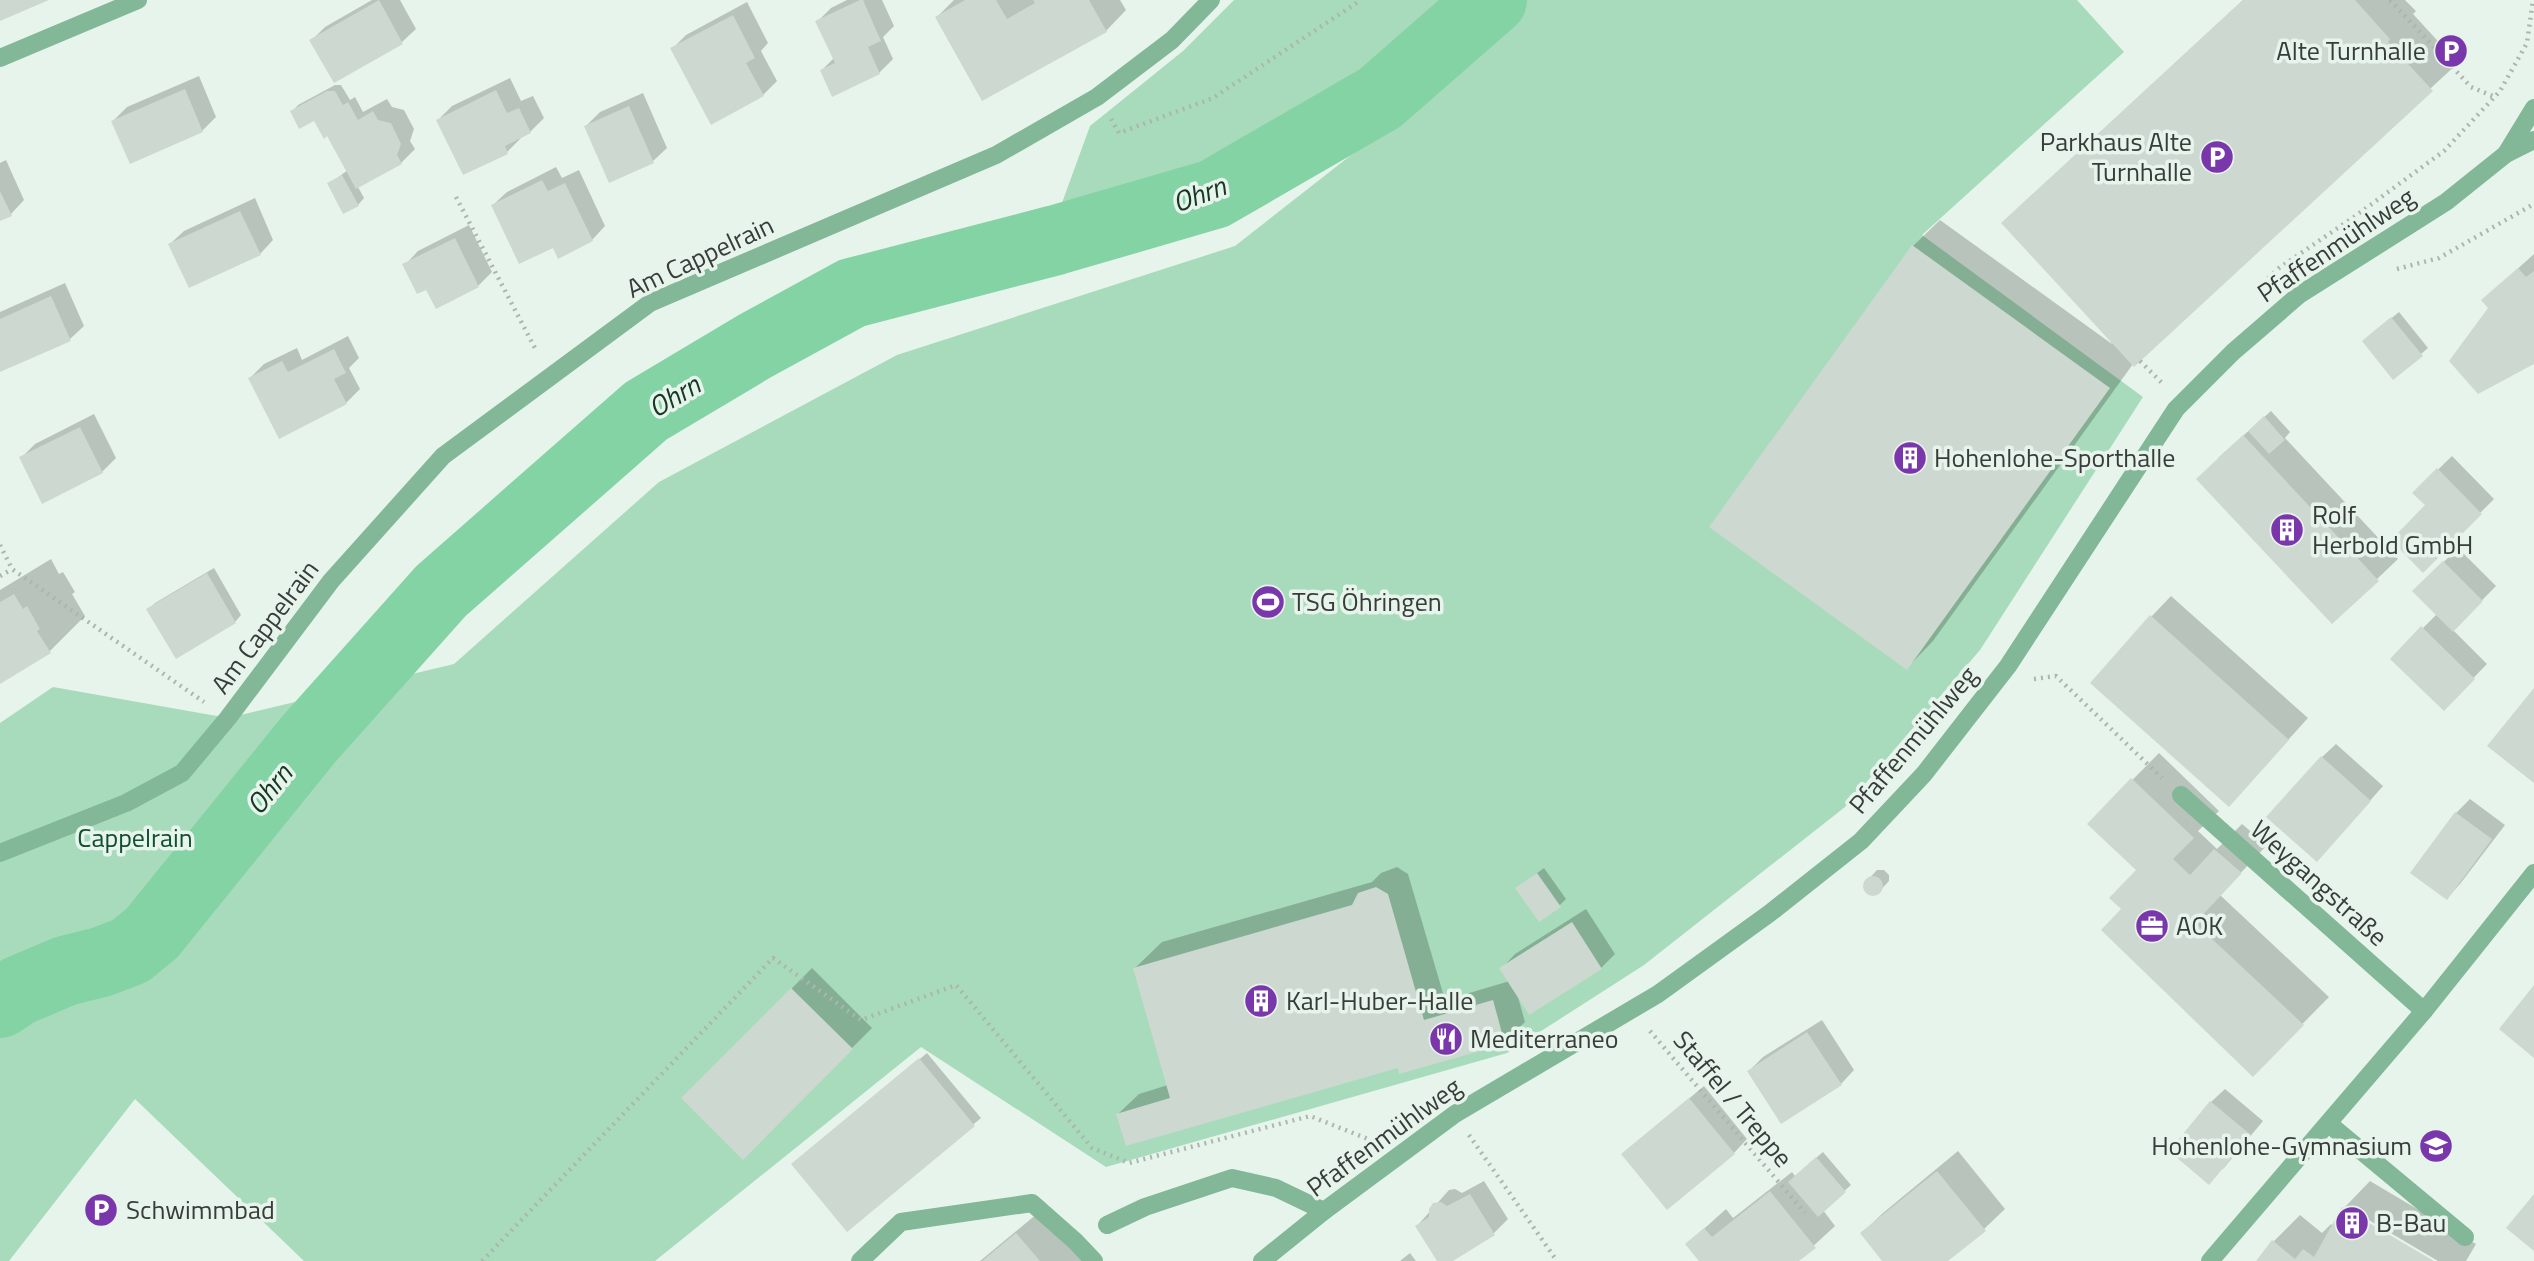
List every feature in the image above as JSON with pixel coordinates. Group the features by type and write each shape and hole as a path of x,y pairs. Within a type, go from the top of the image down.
{"street":[{"path":"0,58 138,0"},
{"name":"Am Cappelrain","path":"0,853 126,803 182,773 228,718 331,581 443,456 650,303 996,155 1097,97 1172,40 1211,0"},
{"name":"Pfaffenmühlweg","path":"2506,154 2534,108"},
{"name":"Pfaffenmühlweg","path":"1262,1261 1324,1211 1455,1114 1658,994 1770,913 1861,841 1924,774 2008,666 2176,409 2233,352 2299,295 2446,202 2506,154 2534,140"},
{"name":"Weygangstraße","path":"2180,795 2424,1011"},
{"path":"2210,1261 2424,1011 2534,873"},
{"path":"2329,1124 2465,1237"},
{"path":"1107,1225 1145,1207 1232,1178 1276,1188 1324,1211"},
{"path":"860,1261 901,1222 1032,1203 1076,1241 1094,1261"}],"path":[{"path":"1097,97 1119,133 1213,97 1361,0"},
{"path":"2390,0 2471,87 2495,97"},
{"path":"2279,268 2444,151 2495,97 2527,43 2533,0"},
{"path":"456,197 550,377"},
{"path":"2393,270 2439,258 2534,204"},
{"path":"0,545 12,569 0,576"},
{"name":"Am Cappelrain","path":"12,569 228,718"},
{"path":"2008,666 2029,679 2056,676 2180,795"},
{"path":"482,1261 773,958 861,1020 956,985 1093,1148 1129,1163 1310,1116 1403,1153"},
{"name":"Staffel / Treppe","path":"1632,1010 1805,1213"},
{"path":"1455,1114 1557,1261"}],"green space":[{"path":"1234,0 1475,0 1374,87 1200,182 1055,222 1090,126 1183,51"},
{"name":"TSG Öhringen","path":"1524,0 2077,0 2124,52 1922,235 2143,397 1980,650 1845,807 1644,965 1507,1053 1106,1167 921,1047 655,1261 304,1261 135,1099 9,1261 0,1261 0,723 53,687 228,718 454,664 659,482 897,355 1235,246 1401,116"}],"building":[{"path":"0,0 49,0 0,21"},
{"path":"379,0 403,44 334,83 309,40"},
{"path":"863,0 881,41 868,47 880,74 832,97 820,70 835,63 815,21"},
{"path":"965,0 996,0 1007,19 1035,3 1033,0 1089,0 1107,32 982,101 935,17"},
{"name":"Parkhaus Alte Turnhalle","path":"2243,0 2355,0 2390,39 2388,42 2433,91 2134,367 2001,223"},
{"path":"733,15 755,58 746,63 764,96 711,125 670,48"},
{"path":"185,89 203,132 130,164 111,121"},
{"path":"496,90 507,113 519,108 531,133 505,146 508,154 463,175 436,120"},
{"path":"327,91 335,91 343,105 348,102 358,120 373,111 378,120 391,123 401,144 397,155 402,164 356,189 327,136 324,139 314,121 299,129 290,111"},
{"path":"629,106 654,163 609,183 584,126"},
{"path":"342,175 359,206 343,214 327,183"},
{"path":"542,180 548,191 565,183 593,241 558,259 553,248 519,264 491,205"},
{"path":"0,191 12,216 0,221"},
{"path":"240,211 261,255 189,288 168,244"},
{"path":"455,238 479,287 436,309 426,290 417,294 402,264"},
{"name":"Hohenlohe-Sporthalle","path":"1912,245 2110,388 1907,670 1709,527"},
{"path":"2518,268 2526,277 2534,271 2534,364 2478,394 2449,361 2488,308 2481,300"},
{"path":"51,296 71,341 0,372 0,319"},
{"path":"2391,317 2423,356 2393,380 2362,341"},
{"path":"334,349 346,373 334,379 347,404 279,439 248,378 282,361 288,372"},
{"path":"2264,416 2285,440 2269,454 2248,431"},
{"path":"80,427 103,473 42,504 19,457"},
{"name":"Rolf Herbold GmbH","path":"2243,435 2379,581 2332,624 2196,479"},
{"path":"2437,468 2482,514 2423,573 2391,540 2425,505 2412,493"},
{"path":"2443,561 2483,601 2453,632 2412,591"},
{"path":"207,573 236,623 176,659 146,609"},
{"path":"14,594 23,609 27,606 40,629 37,631 51,653 0,684 0,602"},
{"path":"2150,615 2289,740 2229,807 2090,683"},
{"path":"2421,626 2475,679 2444,711 2390,659"},
{"path":"2534,688 2534,783 2487,746"},
{"path":"2321,756 2371,801 2317,862 2266,817"},
{"name":"AOK","path":"2131,778 2194,838 2173,859 2190,875 2214,849 2242,873 2195,923 2304,1025 2253,1077 2101,930 2121,909 2109,898 2136,870 2087,824"},
{"path":"2455,812 2492,839 2447,900 2410,873"},
{"path":"1537,873 1561,907 1539,922 1515,888"},
{"path":"1873,876 1880,879 1883,886 1880,893 1873,896 1866,893 1863,886 1866,879"},
{"name":"Karl-Huber-Halle","path":"1376,887 1388,894 1424,1020 1493,1000 1505,1044 1399,1074 1398,1068 1126,1146 1116,1114 1170,1098 1133,968 1352,905 1358,893"},
{"path":"1572,922 1602,969 1529,1015 1499,968"},
{"path":"2534,985 2534,1058 2499,1029"},
{"path":"791,988 853,1049 743,1160 681,1098"},
{"path":"1807,1032 1842,1085 1781,1124 1747,1071"},
{"path":"919,1058 975,1126 847,1232 791,1164"},
{"path":"1689,1098 1735,1154 1667,1210 1621,1154"},
{"path":"2210,1101 2251,1135 2209,1185 2169,1151"},
{"path":"1816,1157 1846,1192 1818,1217 1788,1182"},
{"path":"1937,1171 1986,1231 1948,1261 1882,1261 1860,1233"},
{"path":"1770,1191 1816,1248 1799,1261 1699,1261 1685,1244 1704,1228 1712,1237"},
{"path":"1470,1194 1495,1235 1453,1261 1437,1261 1415,1226 1429,1217 1429,1209 1433,1203 1441,1202 1447,1206"},
{"path":"2534,1194 2534,1251 2506,1228"},
{"name":"B-Bau","path":"2342,1207 2434,1261 2256,1261 2272,1240 2295,1259 2303,1249 2314,1257"},
{"path":"1016,1233 1040,1261 982,1261"}],"waterway":[{"name":"Ohrn","path":"0,1003 18,991 65,971 130,951 152,933 308,740 441,591 646,411 755,346 852,293 1056,240 1214,194 1380,98 1492,0"}],"place":[{"name":"Alte Turnhalle","path":"2451,51"},
{"name":"Parkhaus Alte Turnhalle","path":"2217,157"},
{"name":"Hohenlohe-Sporthalle","path":"1910,458"},
{"name":"Rolf Herbold GmbH","path":"2287,530"},
{"name":"TSG Öhringen","path":"1268,602"},
{"name":"AOK","path":"2152,926"},
{"name":"Karl-Huber-Halle","path":"1261,1001"},
{"name":"Mediterraneo","path":"1446,1039"},
{"name":"Hohenlohe-Gymnasium","path":"2436,1146"},
{"name":"Schwimmbad","path":"101,1210"},
{"name":"B-Bau","path":"2352,1223"}],"park label":[{"name":"Cappelrain","path":"135,838"}]}
